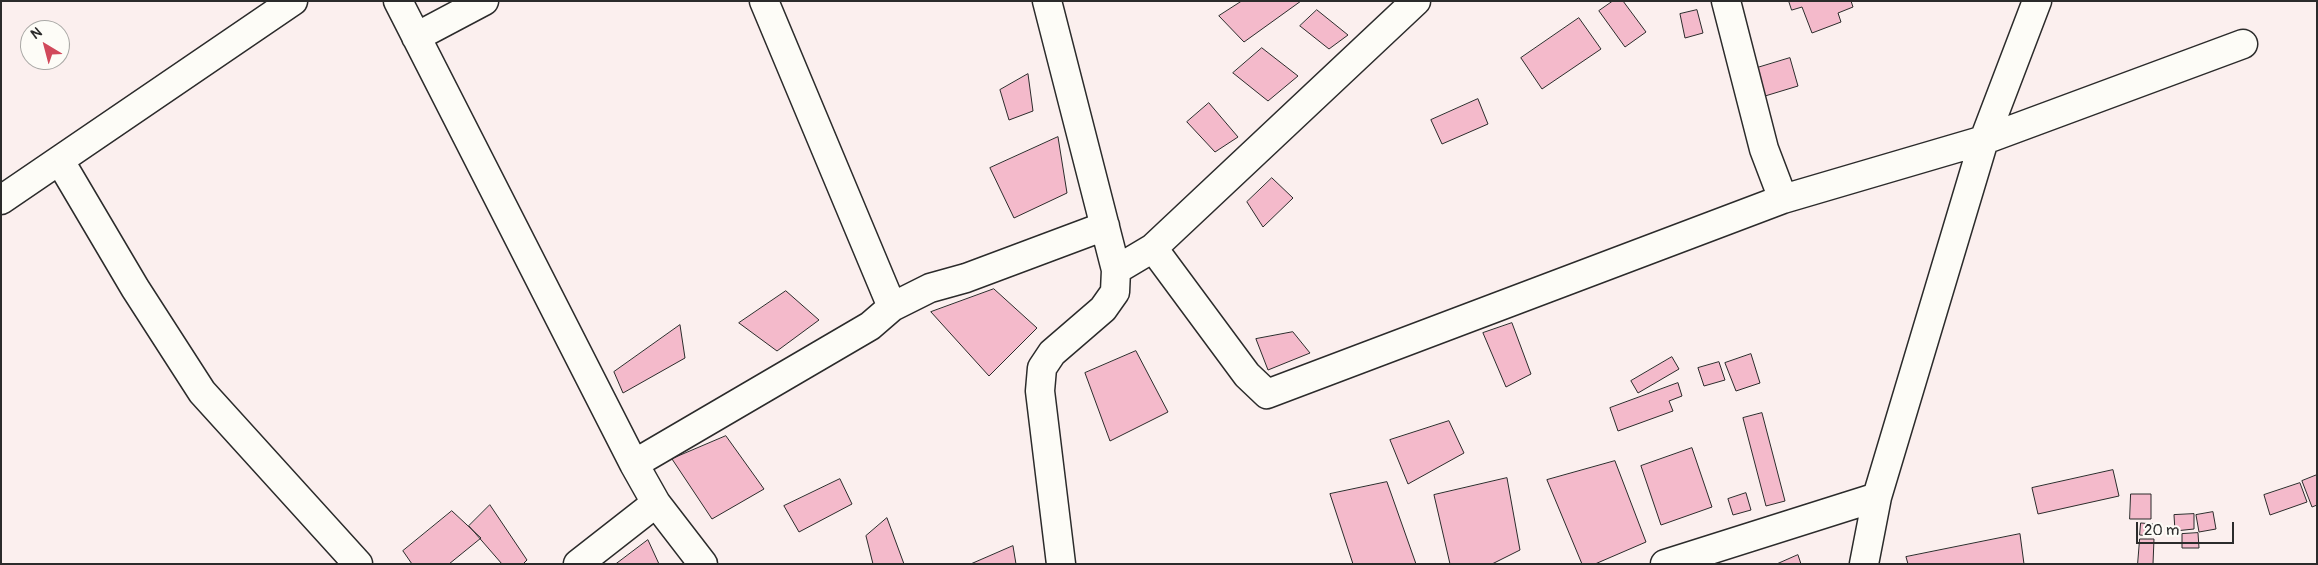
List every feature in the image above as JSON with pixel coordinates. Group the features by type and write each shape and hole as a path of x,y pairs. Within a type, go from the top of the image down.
{"street":[{"path":"1,200 293,1"},
{"path":"398,1 634,464 656,502 703,564"},
{"path":"416,37 484,1"},
{"path":"764,1 892,307"},
{"path":"1047,1 1116,270 1115,292 1103,309 1052,352 1042,368 1040,392 1061,564"},
{"path":"1116,270 1152,248 1416,1"},
{"path":"1726,1 1764,149 1783,199"},
{"path":"1864,564 1877,497 1984,140 2037,1"},
{"path":"1152,248 1247,376 1266,394 1783,199 1984,140 2243,44"},
{"path":"60,160 135,288 202,392 358,564"},
{"path":"634,464 870,326 892,307 930,288 966,278 1105,226"},
{"path":"1665,564 1877,497"},
{"path":"578,564 656,502"}],"building":[{"path":"1242,1 1301,1 1244,42 1219,16"},
{"path":"1613,1 1623,1 1646,32 1625,47 1599,11"},
{"path":"1789,1 1851,1 1853,7 1838,13 1841,22 1812,33 1802,7 1792,10"},
{"path":"1317,10 1348,35 1329,49 1300,26"},
{"path":"1697,10 1703,33 1685,38 1680,14"},
{"path":"1579,18 1601,49 1542,89 1521,58"},
{"path":"1262,48 1298,76 1268,101 1233,73"},
{"path":"1790,58 1798,86 1765,96 1757,68"},
{"path":"1028,74 1033,111 1009,120 1000,90"},
{"path":"1478,99 1488,124 1442,144 1431,120"},
{"path":"1209,103 1238,137 1215,152 1187,122"},
{"path":"1058,137 1067,193 1014,218 990,168"},
{"path":"1272,178 1293,198 1263,227 1247,202"},
{"path":"994,289 1037,328 989,376 931,312"},
{"path":"786,291 819,320 777,351 739,323"},
{"path":"1512,323 1531,374 1506,387 1483,333"},
{"path":"680,325 685,358 623,393 614,372"},
{"path":"1293,332 1310,353 1268,370 1256,339"},
{"path":"1136,351 1168,412 1110,441 1085,373"},
{"path":"1751,354 1760,383 1736,391 1725,363"},
{"path":"1672,357 1679,369 1638,393 1631,381"},
{"path":"1719,362 1725,380 1704,386 1698,368"},
{"path":"1678,383 1682,396 1669,401 1673,411 1618,431 1610,408"},
{"path":"1762,413 1785,501 1766,506 1743,418"},
{"path":"1449,421 1464,453 1408,484 1390,440"},
{"path":"726,436 764,489 712,519 672,459"},
{"path":"1692,448 1712,507 1661,525 1641,466"},
{"path":"1615,461 1646,542 1595,564 1582,564 1547,480"},
{"path":"2113,470 2119,496 2038,514 2032,488"},
{"path":"2317,475 2317,505 2312,507 2302,481"},
{"path":"1507,478 1520,550 1492,564 1450,564 1434,495"},
{"path":"840,479 852,504 799,532 784,506"},
{"path":"1387,482 1416,564 1353,564 1330,494"},
{"path":"2300,483 2307,502 2270,515 2264,495"},
{"path":"1746,493 1751,510 1733,515 1728,499"},
{"path":"2131,494 2151,494 2151,519 2130,519"},
{"path":"490,505 527,560 523,564 502,564 469,526"},
{"path":"452,511 481,538 449,564 412,564 403,551"},
{"path":"2213,512 2216,529 2199,532 2196,515"},
{"path":"2194,514 2194,529 2175,531 2174,515"},
{"path":"887,518 904,564 873,564 866,536"},
{"path":"2141,523 2153,524 2152,536 2140,535"},
{"path":"2198,533 2199,548 2182,548 2182,534"},
{"path":"2020,534 2024,564 1908,564 1906,557"},
{"path":"2140,539 2154,539 2153,564 2138,564"},
{"path":"648,540 659,564 616,564"},
{"path":"1013,546 1016,564 971,564"},
{"path":"1798,555 1801,564 1777,564"}]}
